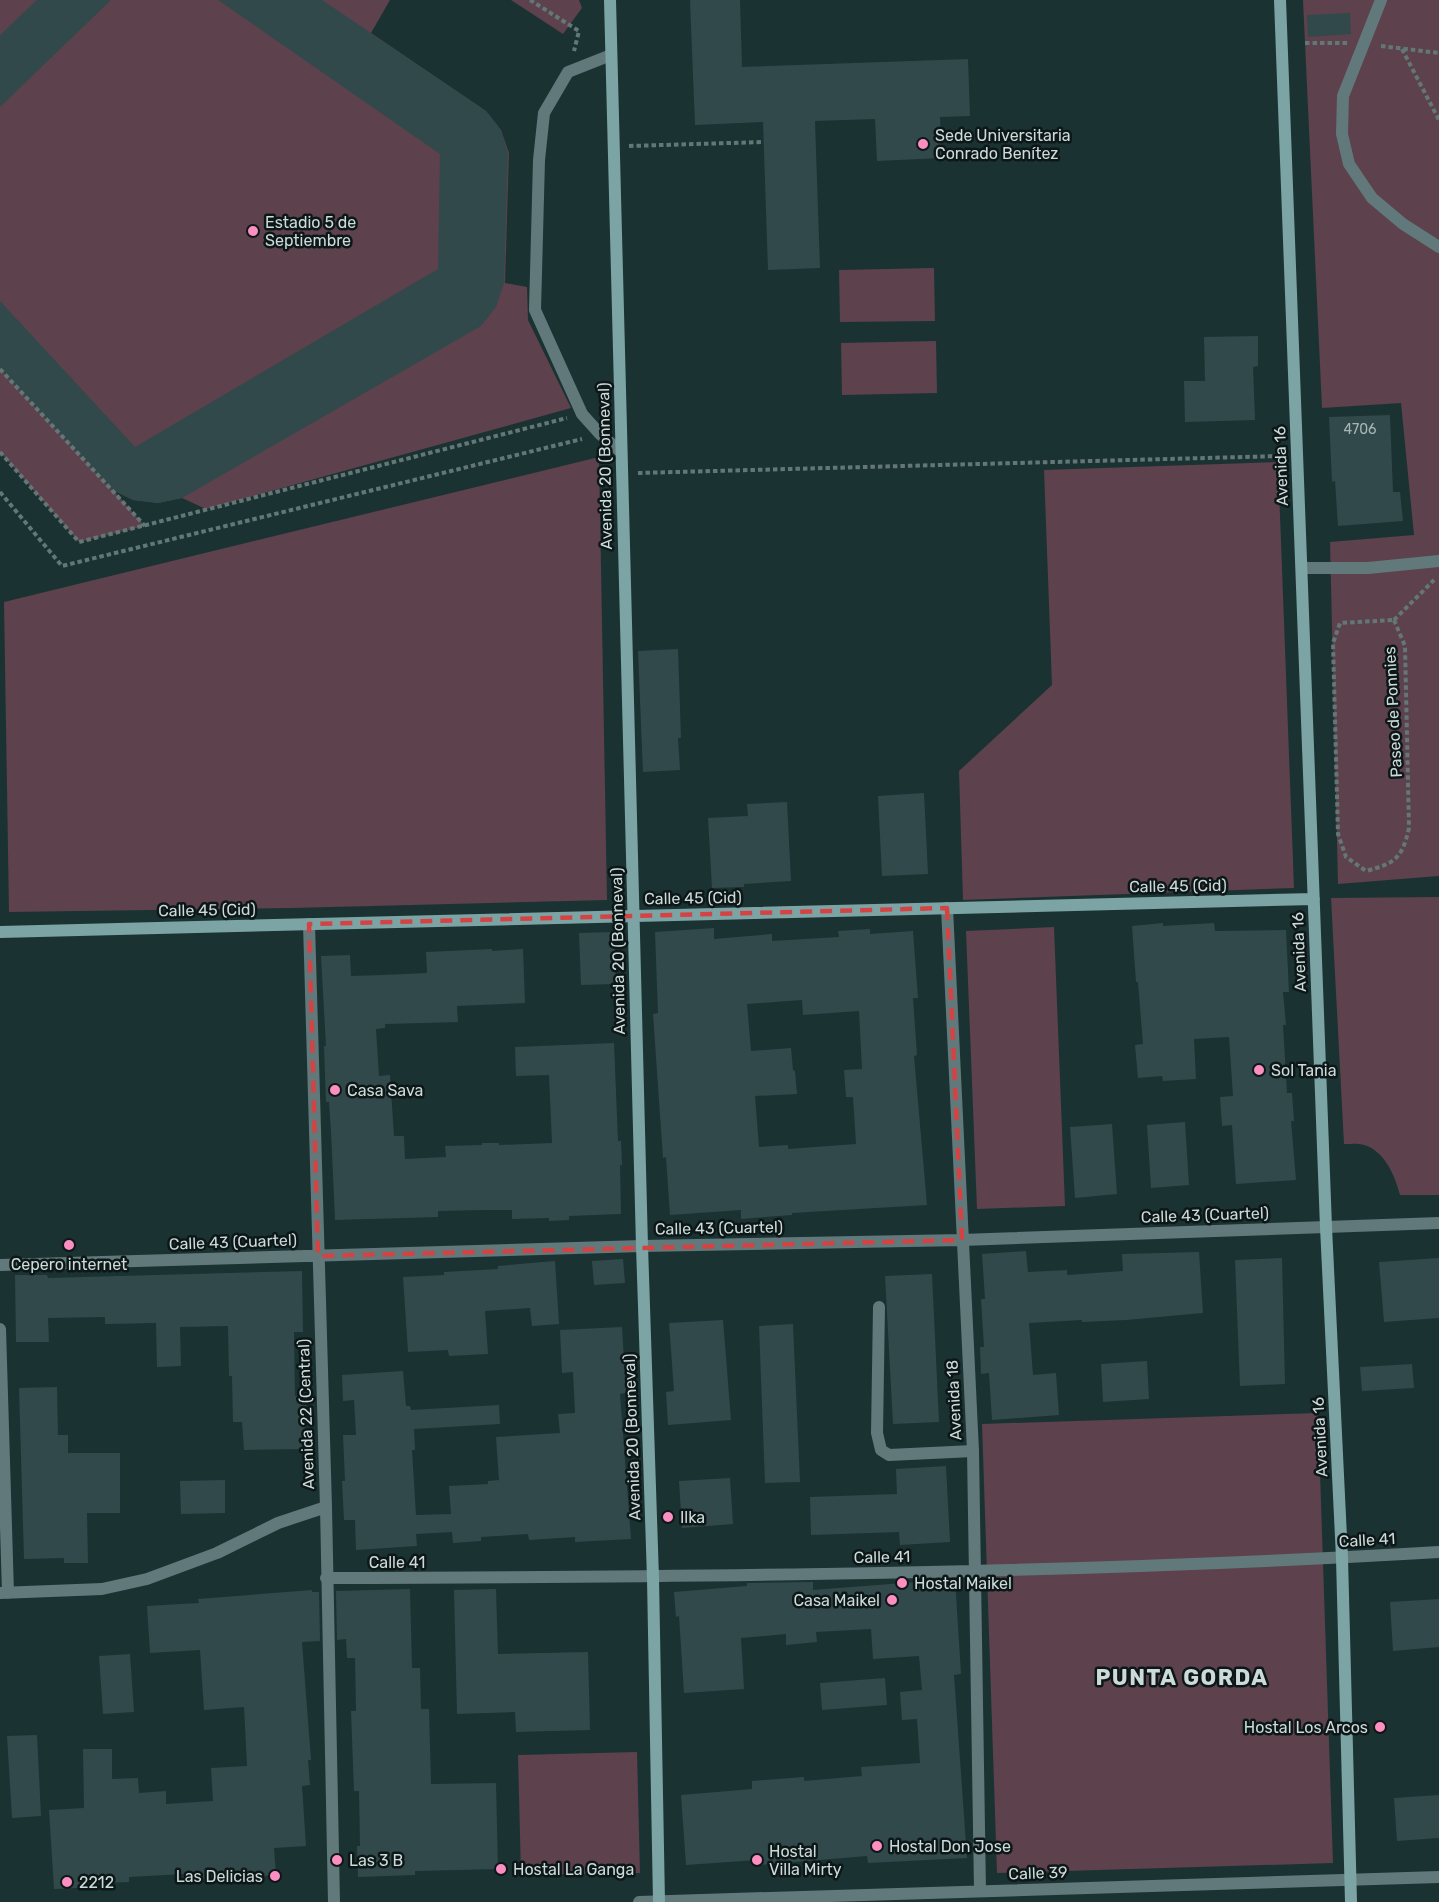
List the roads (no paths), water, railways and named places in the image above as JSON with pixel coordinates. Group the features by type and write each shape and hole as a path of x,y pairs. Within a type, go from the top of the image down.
{"street":[{"name":"Avenida 20 (Bonneval)","path":"610,0 633,916 653,1578 659,1902"},
{"name":"Avenida 16","path":"1280,0 1326,1227 1342,1558 1351,1902"},
{"path":"1381,0 1343,96 1342,134 1349,164 1372,198 1403,224 1439,248"},
{"path":"611,55 568,72 544,113 539,160 536,310 582,414 621,452"},
{"path":"1302,568 1368,568 1439,561"},
{"name":"Calle 45 (Cid)","path":"0,932 1314,899"},
{"name":"Avenida 18","path":"947,908 973,1451 980,1891"},
{"name":"Avenida 22 (Central)","path":"309,924 326,1507 334,1902"},
{"name":"Calle 43 (Cuartel)","path":"0,1265 642,1246 962,1240 1439,1223"},
{"path":"879,1307 877,1433 881,1449 889,1455 973,1451"},
{"path":"0,1329 4,1593 102,1589 147,1579 217,1553 278,1522 326,1507"},
{"name":"Calle 41","path":"326,1578 653,1578 976,1572 1342,1558 1439,1552"},
{"name":"Calle 39","path":"639,1902 1439,1877"},
{"path":"1078,1888 1079,1902"}],"place":[{"name":"Sede Universitaria Conrado Benítez","path":"923,144"},
{"name":"Estadio 5 de Septiembre","path":"253,231"},
{"name":"Sol Tania","path":"1259,1070"},
{"name":"Casa Sava","path":"335,1090"},
{"name":"Cepero internet","path":"69,1245"},
{"name":"Ilka","path":"668,1517"},
{"name":"Hostal Maikel","path":"902,1583"},
{"name":"Casa Maikel","path":"892,1600"},
{"name":"Hostal Los Arcos","path":"1380,1727"},
{"name":"Hostal Don Jose","path":"877,1846"},
{"name":"Las 3 B","path":"337,1860"},
{"name":"Hostal Villa Mirty","path":"757,1860"},
{"name":"Hostal La Ganga","path":"501,1869"},
{"name":"Las Delicias","path":"275,1876"},
{"name":"2212","path":"67,1882"}],"district":[{"name":"PUNTA GORDA","path":"1182,1677"}]}
